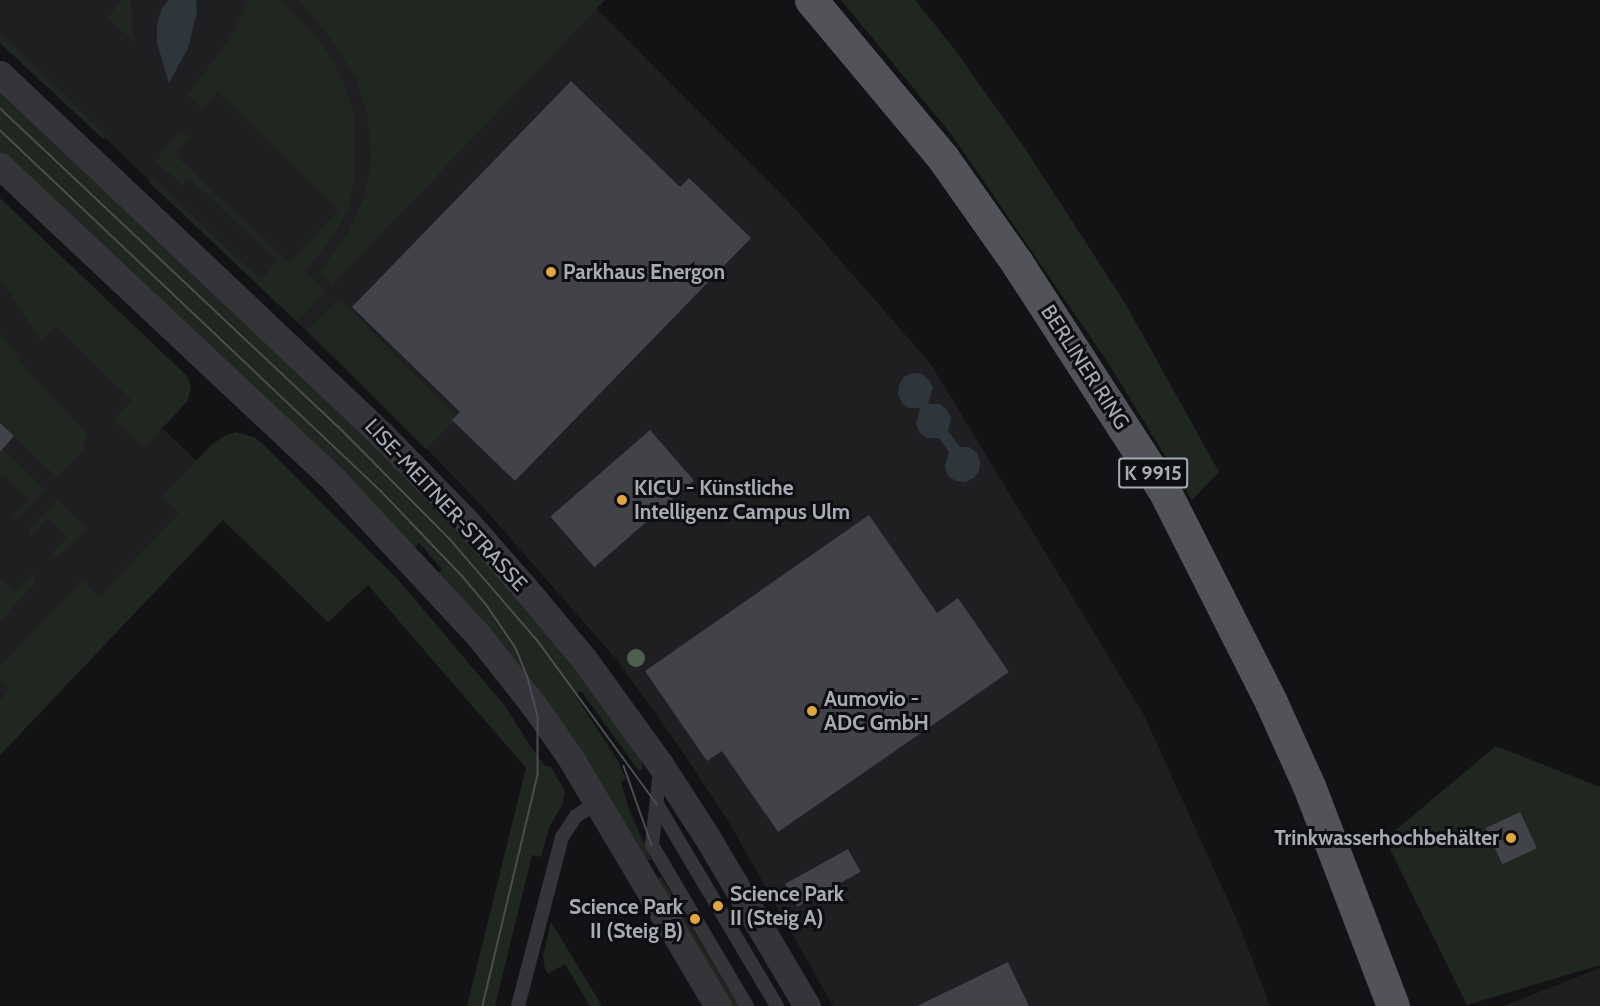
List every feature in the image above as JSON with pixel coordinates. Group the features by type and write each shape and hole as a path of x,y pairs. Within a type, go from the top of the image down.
{"main road":[{"name":"BERLINER RING","path":"811,0 943,158 1017,263 1164,490 1271,702 1309,786 1393,1006"}],"street":[{"name":"LISE-MEITNER-STRASSE","path":"0,74 320,375 446,500 549,616 608,690 660,764 707,837 807,1006"},
{"path":"0,166 309,456 390,538 507,670 553,732 598,802 718,1006"}],"lane":[{"path":"660,764 652,845 747,1006"},
{"path":"518,1006 562,837 576,816 598,802"},
{"path":"657,804 777,1006"}],"shaded area":[{"path":"0,0 588,0 789,202 930,363 1144,715 1240,927 1270,1006 833,1006 730,824 678,745 617,660 483,507 396,417 0,37"},
{"path":"122,0 131,0 133,41 108,17"},
{"path":"169,0 196,0 197,12 188,48 169,83 157,43 157,24 162,8"},
{"path":"249,0 281,0 318,39 334,62 346,88 355,121 354,180 348,210 333,237 305,271 326,291 297,322 149,182 153,178 261,280 278,261 189,178 182,185 156,161 174,136 185,134 190,137 175,155 289,263 339,210 218,92 203,109 188,95 229,40"},
{"path":"299,0 605,0 332,285 319,273 346,236 365,196 371,157 367,114 356,79 336,45"},
{"path":"841,0 915,0 956,51 1026,150 1125,303 1219,472 1192,500 1109,364 952,135"},
{"path":"0,33 107,135 103,139 0,43"},
{"path":"0,84 324,389 519,590 641,758 643,769 639,771 581,691 575,695 618,761 626,779 621,782 629,809 651,859 643,864 435,576 442,569 419,543 412,550 0,155"},
{"path":"0,198 187,376 191,386 188,400 144,448 114,419 132,400 56,326 41,341 0,277"},
{"path":"0,227 185,404 162,428 240,502 0,755"},
{"path":"339,299 458,418 426,450 307,331"},
{"path":"0,332 27,371 88,434 83,450 57,477 0,423"},
{"path":"912,373 922,374 929,380 933,388 928,404 940,404 947,410 951,418 948,431 960,447 969,447 977,453 980,462 979,471 974,478 965,482 956,481 948,476 945,467 949,452 939,438 927,438 920,433 916,424 920,408 909,408 902,403 898,394 899,385 904,377"},
{"path":"236,432 254,437 264,445 401,583 505,706 545,766 551,767 565,791 563,803 549,828 541,857 532,855 495,1006 467,1006 526,768 368,585 328,622 223,520 0,755 0,701 10,689 0,679 0,666 82,581 99,597 179,513 162,497 211,445 226,435"},
{"path":"3,449 45,490 17,520 13,516 29,500 4,476 0,479 0,452"},
{"path":"58,500 88,529 58,557 52,553 67,537 48,518 32,535 28,531"},
{"path":"32,574 35,583 0,621 0,578 15,592"},
{"path":"1496,746 1600,787 1600,965 1467,1005 1385,839"},
{"path":"661,877 738,1006 728,1006 653,882"},
{"path":"551,922 602,1006 590,1006 565,964 548,974 543,955"},
{"path":"1600,968 1600,1006 1504,1006"}],"building":[{"name":"Parkhaus Energon","path":"571,81 680,187 689,178 751,238 515,481 452,420 460,412 352,307"},
{"path":"0,423 14,436 0,452"},
{"name":"KICU - Künstliche Intelligenz Campus Ulm","path":"650,430 694,481 594,567 550,517"},
{"name":"Aumovio - ADC GmbH","path":"869,515 937,613 958,598 1009,672 778,832 722,751 707,761 645,671"},
{"name":"Trinkwasserhochbehälter","path":"1520,812 1537,848 1502,864 1486,828"},
{"path":"848,849 861,872 798,907 785,884"},
{"path":"1008,962 1029,1006 917,1006"}],"tram line":[{"path":"0,108 338,426 449,538 538,641 657,804"},
{"path":"0,130 381,491 464,578 488,607 516,648 528,678 538,717 538,775 483,1006"},
{"path":"624,766 652,845"}],"place":[{"name":"Parkhaus Energon","path":"551,272"},
{"name":"KICU - Künstliche Intelligenz Campus Ulm","path":"622,500"},
{"name":"Aumovio - ADC GmbH","path":"812,711"},
{"name":"Trinkwasserhochbehälter","path":"1511,838"},
{"name":"Science Park II (Steig A)","path":"718,906"},
{"name":"Science Park II (Steig B)","path":"695,919"}]}
